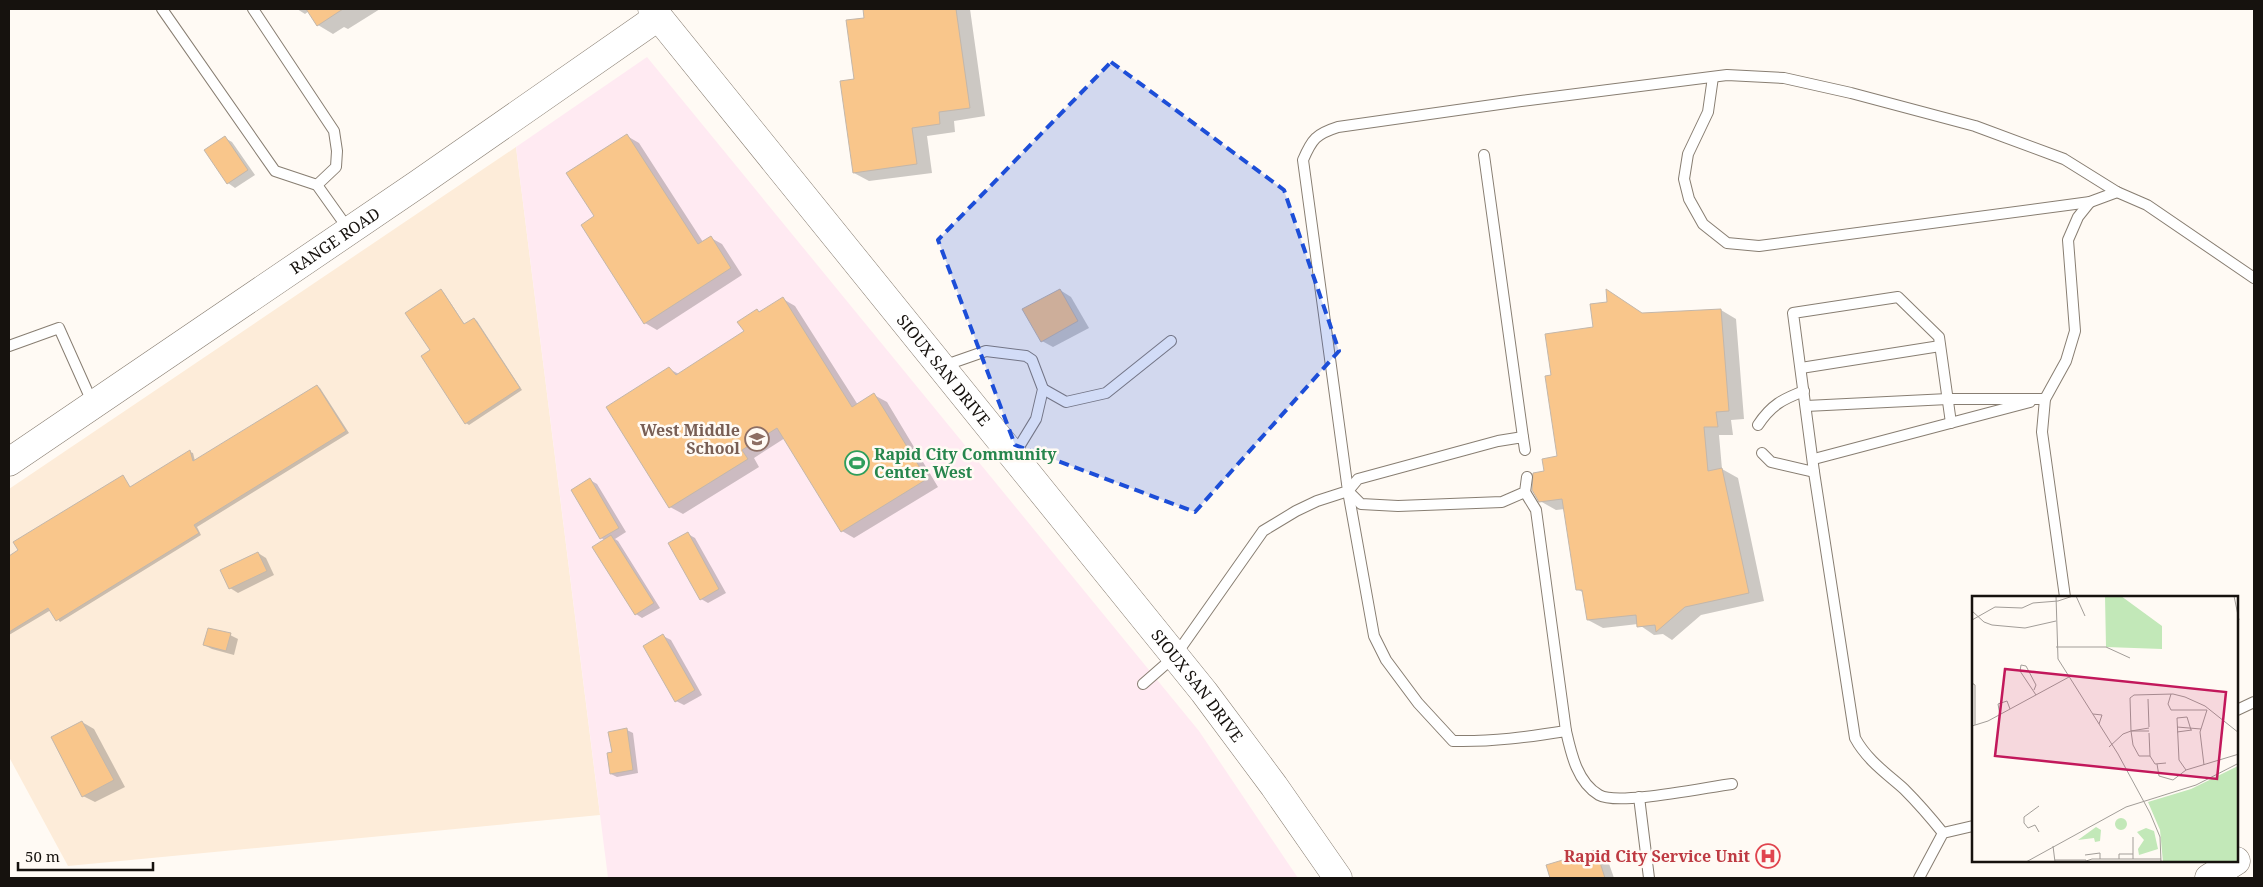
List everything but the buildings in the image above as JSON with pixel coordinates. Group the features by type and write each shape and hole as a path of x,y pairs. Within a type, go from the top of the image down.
{"street":[{"name":"RANGE ROAD","path":"9,462 349,231 655,13"},
{"name":"SIOUX SAN DRIVE","path":"655,13 1175,656 1238,737 1338,878"},
{"path":"2238,860 2254,849"},
{"path":"2209,878 2234,862"}],"lane":[{"path":"162,9 275,170 317,185 349,231"},
{"path":"253,9 334,131 338,151 336,166 317,185"},
{"path":"1566,731 1520,738 1454,741 1424,709 1386,660 1374,636 1348,491 1303,160 1312,141 1322,132 1338,127 1521,101 1727,75 1784,78 1851,92 1975,126 2064,159 2117,192 2147,205 2254,278"},
{"path":"1713,77 1708,112 1688,154 1684,179 1689,198 1703,224 1727,243 1759,246 2090,202 2117,192"},
{"path":"1484,155 1525,450"},
{"path":"2065,596 2043,442 2045,398 2066,362 2075,331 2068,240 2078,217 2090,202"},
{"path":"1944,833 1914,799 1873,763 1861,750 1855,738 1814,472 1814,459 1793,313 1898,297 1939,337 1951,423"},
{"path":"9,346 59,328 94,405"},
{"path":"1043,389 1066,402 1106,393 1171,341"},
{"path":"1801,368 1940,346"},
{"path":"942,366 986,351 1026,356 1032,360 1038,371 1043,389 1036,419 1014,455"},
{"path":"1758,425 1767,411 1785,399 1804,391"},
{"path":"1806,406 1948,399 2045,398"},
{"path":"1814,459 2045,398"},
{"path":"1143,684 1175,656 1263,531 1296,510 1348,491 1358,479 1523,437"},
{"path":"1762,453 1771,462 1814,472"},
{"path":"1527,477 1525,492 1536,510 1566,731 1571,754 1584,780 1599,795 1619,799 1732,784"},
{"path":"1348,491 1361,504 1398,506 1502,502 1525,492"},
{"path":"2238,710 2254,702"},
{"path":"1639,797 1649,878"},
{"path":"1919,878 1944,833 1972,826"}],"highlighted area":[{"path":"1111,62 1284,190 1339,351 1195,512 1015,445 938,240"}],"shaded area":[{"name":"West Middle School","path":"647,57 1199,731 1298,878 608,878 516,147"},
{"path":"516,147 600,815 68,866 9,757 9,489"}],"place":[{"name":"West Middle School","path":"757,439"},
{"name":"Rapid City Community Center West","path":"857,463"},
{"name":"Rapid City Service Unit","path":"1768,856"}]}
